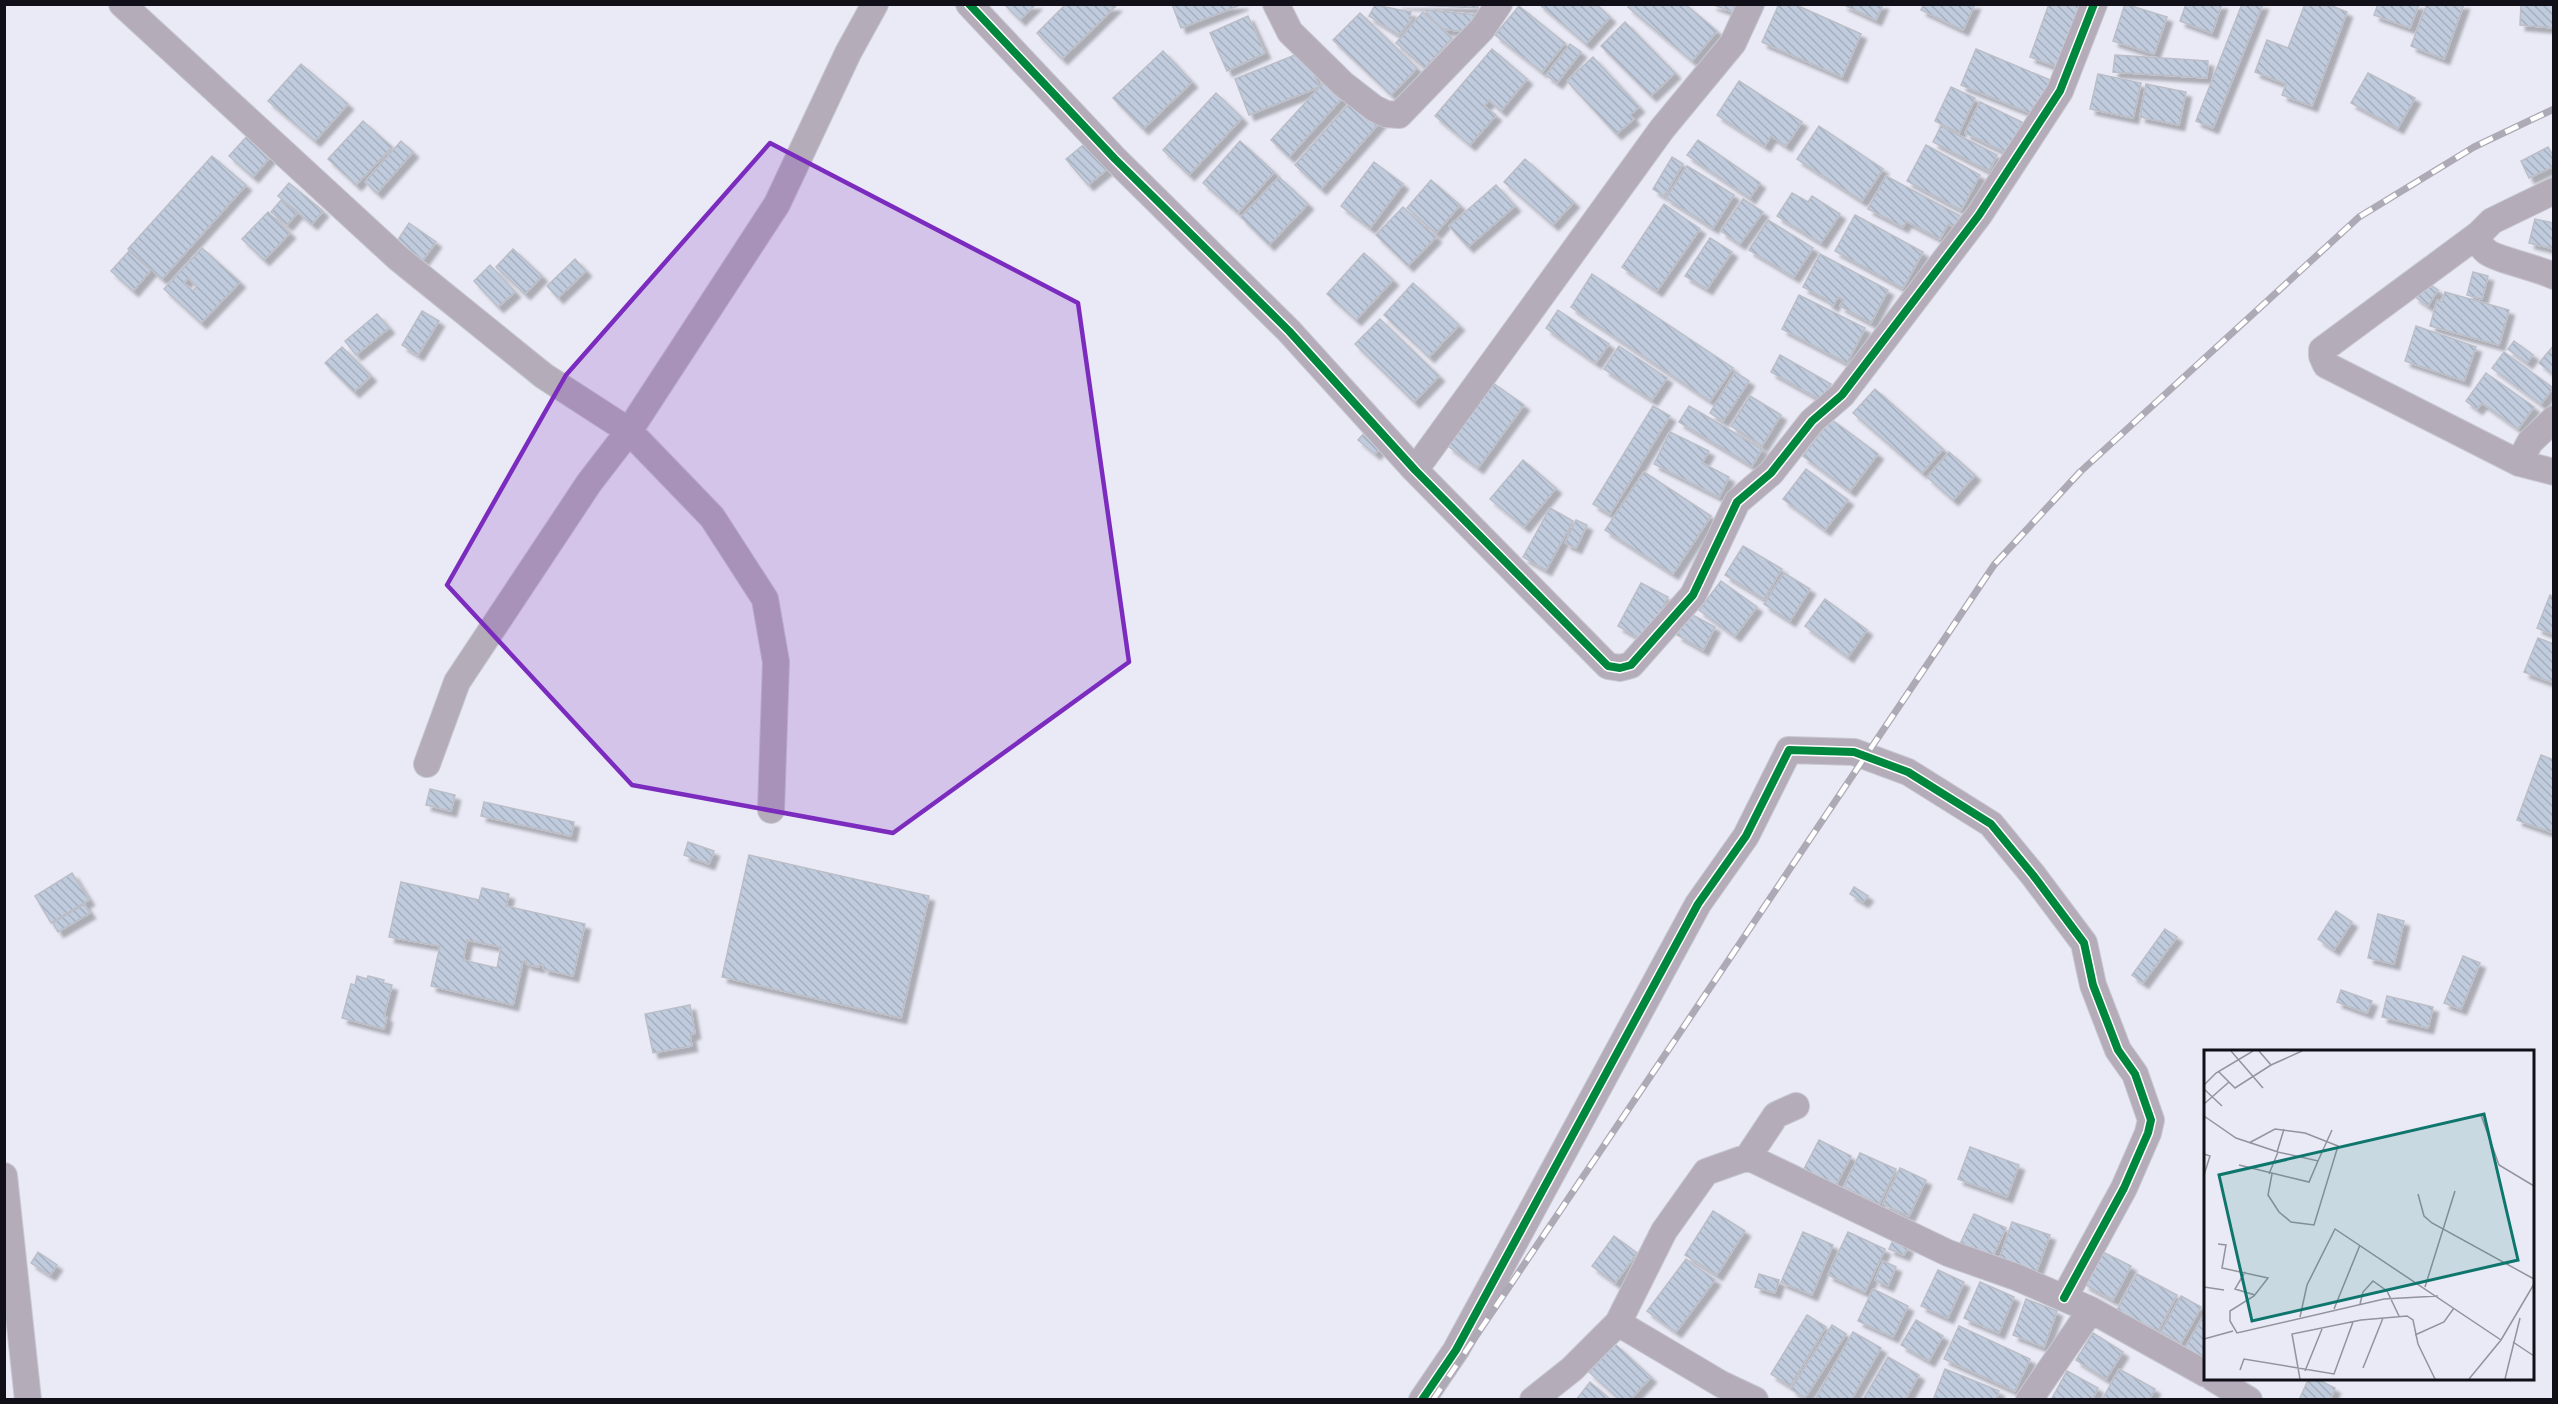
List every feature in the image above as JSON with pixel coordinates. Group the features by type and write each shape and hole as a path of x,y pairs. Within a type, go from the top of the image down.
{"street":[{"path":"122,4 398,258 544,376 629,431 712,517 765,599 776,662 771,810"},
{"path":"427,764 457,682 589,483 629,431 777,204 848,53 875,4"},
{"path":"969,4 1115,159 1289,332 1415,470 1608,666 1620,668 1631,665 1693,595 1737,502 1771,473 1812,421 1842,395 1979,215 2060,91 2094,4"},
{"path":"1276,4 1290,32 1343,84 1374,108 1386,114 1399,116 1482,29 1499,4"},
{"path":"1415,470 1662,129 1732,43 1751,4"},
{"path":"2553,190 2492,221 2479,234 2322,350 2326,365 2519,463 2553,472"},
{"path":"2479,234 2484,250 2490,254 2539,269 2553,276"},
{"path":"2519,463 2530,442 2553,418"},
{"path":"1422,1400 1456,1350 1698,904 1746,836 1789,750 1854,752 1908,772 1991,824 2084,943 2093,985 2118,1050 2135,1074 2151,1120 2148,1133 2124,1188 2064,1298"},
{"path":"1533,1400 1572,1368 1618,1323 1664,1231 1706,1172 1748,1157 1776,1115 1797,1106"},
{"path":"1748,1157 1948,1253 2016,1277 2091,1310 2204,1373"},
{"path":"4,1176 28,1400"},
{"path":"2029,1400 2091,1310"},
{"path":"1618,1323 1721,1384 1755,1400"},
{"path":"2216,1380 2249,1400"}],"highlighted area":[{"path":"770,143 1078,303 1129,662 893,833 632,785 447,585 566,375"}],"building":[{"path":"1004,4 1036,4 1020,20"},
{"path":"1066,4 1116,6 1062,59 1037,33"},
{"path":"1172,4 1243,4 1181,28"},
{"path":"1396,4 1478,4 1478,8"},
{"path":"1539,4 1596,4 1610,17 1586,44"},
{"path":"1630,4 1685,4 1717,31 1692,61 1628,7"},
{"path":"1711,4 1736,4 1733,12"},
{"path":"1779,4 1794,4 1861,34 1842,77 1762,42"},
{"path":"1842,4 1883,4 1876,20"},
{"path":"1924,4 1975,4 1963,30 1921,10"},
{"path":"2049,4 2084,4 2061,68 2030,57"},
{"path":"2125,4 2167,17 2154,54 2113,41"},
{"path":"2186,4 2222,4 2212,33 2180,21"},
{"path":"2242,4 2263,4 2213,128 2196,121"},
{"path":"2305,4 2327,4 2347,12 2312,106 2282,95 2286,84 2255,72 2267,40 2288,48"},
{"path":"2378,4 2419,4 2410,28 2374,15"},
{"path":"2427,4 2464,4 2444,59 2411,46"},
{"path":"2521,4 2554,4 2554,28 2520,25"},
{"path":"1375,5 1411,12 1409,18 1412,19 1399,35 1369,16"},
{"path":"1519,6 1565,43 1542,72 1495,35"},
{"path":"1427,10 1475,15 1466,32 1443,29 1426,13"},
{"path":"1423,12 1452,38 1425,68 1396,43"},
{"path":"1360,13 1417,68 1391,95 1333,40"},
{"path":"1248,16 1265,53 1227,71 1210,33"},
{"path":"1625,22 1675,73 1651,96 1601,46"},
{"path":"1570,44 1581,52 1557,83 1546,75"},
{"path":"1492,49 1527,79 1501,111 1489,100 1484,106 1496,115 1470,145 1435,116"},
{"path":"1976,49 2050,80 2035,115 1961,85"},
{"path":"1163,51 1192,82 1143,129 1113,98"},
{"path":"1305,51 1319,87 1249,115 1235,79"},
{"path":"2115,55 2208,61 2207,78 2113,72"},
{"path":"1593,57 1639,107 1630,115 1634,119 1616,134 1567,81"},
{"path":"301,64 348,104 315,141 268,101"},
{"path":"2368,73 2415,98 2398,128 2351,103"},
{"path":"2098,74 2141,83 2133,118 2090,109"},
{"path":"1327,79 1345,95 1289,157 1271,140"},
{"path":"1739,81 1802,122 1786,146 1771,136 1765,146 1717,115"},
{"path":"2146,84 2186,92 2179,125 2140,117"},
{"path":"1951,87 1975,98 1959,133 1935,121"},
{"path":"1216,93 1242,118 1189,175 1163,150"},
{"path":"1354,98 1381,121 1321,189 1295,165"},
{"path":"1980,102 2022,122 2007,153 1965,133"},
{"path":"363,121 392,147 356,185 328,159"},
{"path":"1819,126 1883,169 1862,201 1797,159"},
{"path":"1941,126 1997,155 1989,171 1933,142"},
{"path":"248,135 271,156 253,177 229,156"},
{"path":"1698,140 1760,183 1750,198 1687,155"},
{"path":"401,141 413,152 377,193 365,182"},
{"path":"1088,141 1110,167 1088,185 1066,159"},
{"path":"1240,141 1274,172 1238,213 1203,183"},
{"path":"1926,145 1980,175 1961,210 1907,181"},
{"path":"2548,147 2554,157 2554,166 2529,178 2521,161"},
{"path":"212,156 246,185 162,279 128,249"},
{"path":"1672,157 1683,164 1664,196 1653,189"},
{"path":"1525,159 1574,202 1553,225 1504,182"},
{"path":"1374,162 1403,184 1370,228 1341,206"},
{"path":"1687,166 1734,195 1713,228 1666,198"},
{"path":"1886,176 1964,218 1958,229 1948,224 1940,239 1906,221 1903,227 1868,209"},
{"path":"1279,177 1308,204 1269,245 1241,217"},
{"path":"1431,180 1460,205 1436,233 1407,208"},
{"path":"289,183 323,211 312,224 278,196"},
{"path":"1496,185 1515,206 1468,247 1449,226"},
{"path":"1792,193 1808,202 1812,196 1840,214 1821,243 1777,216"},
{"path":"1743,199 1763,212 1740,244 1721,231"},
{"path":"281,200 297,213 287,225 271,212"},
{"path":"1664,204 1700,229 1657,291 1622,267"},
{"path":"1403,207 1436,237 1408,266 1376,235"},
{"path":"268,212 290,233 264,260 242,239"},
{"path":"1855,215 1923,252 1903,288 1835,251"},
{"path":"2535,219 2554,223 2554,249 2529,243"},
{"path":"1768,220 1813,248 1794,277 1749,250"},
{"path":"409,223 436,242 423,260 397,241"},
{"path":"1710,238 1732,252 1707,289 1685,276"},
{"path":"202,248 240,282 201,323 164,289","holes":["188,278 197,286 193,291 184,283"]},
{"path":"513,249 542,276 525,294 496,267"},
{"path":"129,251 151,270 133,291 111,271"},
{"path":"1364,253 1393,280 1356,320 1327,294"},
{"path":"1820,254 1888,290 1871,323 1840,306 1844,300 1838,297 1833,306 1827,302 1828,300 1803,287"},
{"path":"575,259 586,271 558,298 547,286"},
{"path":"490,265 515,292 498,307 474,281"},
{"path":"2473,272 2488,276 2482,299 2467,295"},
{"path":"1592,274 1733,368 1710,401 1571,307"},
{"path":"2425,281 2438,290 2428,306 2414,296"},
{"path":"1413,283 1459,325 1429,357 1384,315"},
{"path":"2445,292 2509,310 2499,345 2430,326 2437,300 2442,302"},
{"path":"1799,295 1865,328 1847,363 1782,329"},
{"path":"1558,310 1609,344 1596,363 1546,328"},
{"path":"422,311 439,321 418,355 402,345"},
{"path":"377,314 389,328 356,355 345,341"},
{"path":"1380,319 1439,376 1414,402 1355,344"},
{"path":"2416,326 2476,347 2464,381 2405,361"},
{"path":"2514,341 2533,355 2527,363 2508,349"},
{"path":"2554,345 2554,375 2539,363"},
{"path":"1619,346 1667,378 1652,400 1604,369"},
{"path":"342,347 371,376 354,392 325,363"},
{"path":"2504,352 2553,388 2541,404 2492,368"},
{"path":"1780,355 1831,384 1821,400 1771,372"},
{"path":"1735,372 1749,381 1723,421 1710,413"},
{"path":"2486,373 2534,407 2518,429 2482,403 2477,409 2466,401"},
{"path":"1493,383 1524,405 1478,468 1448,446"},
{"path":"1875,389 1943,449 1922,473 1853,413"},
{"path":"1750,396 1781,415 1762,446 1731,426"},
{"path":"1653,406 1670,416 1610,514 1593,504"},
{"path":"1689,406 1762,449 1752,466 1679,422"},
{"path":"1831,419 1878,454 1850,491 1803,456"},
{"path":"1366,431 1383,444 1375,454 1358,440"},
{"path":"1670,432 1709,451 1702,463 1729,477 1719,497 1654,464"},
{"path":"1949,452 1975,475 1953,500 1927,477"},
{"path":"1523,460 1556,488 1524,527 1490,499"},
{"path":"1806,469 1848,500 1825,530 1783,499"},
{"path":"1644,472 1711,516 1673,574 1605,530"},
{"path":"1550,508 1573,521 1546,570 1523,557"},
{"path":"1576,520 1587,525 1576,548 1565,543"},
{"path":"1743,546 1782,569 1764,599 1725,575"},
{"path":"1784,573 1810,589 1790,621 1764,604"},
{"path":"1721,581 1757,607 1735,636 1699,610"},
{"path":"1641,583 1668,597 1645,641 1618,626"},
{"path":"2550,595 2554,597 2554,635 2537,628"},
{"path":"1825,599 1867,630 1848,657 1805,626"},
{"path":"1689,613 1715,627 1703,650 1677,635"},
{"path":"2538,638 2554,644 2554,683 2524,672"},
{"path":"2541,755 2554,760 2554,826 2551,832 2517,820"},
{"path":"430,789 455,795 451,811 426,805"},
{"path":"484,802 574,822 571,836 481,816"},
{"path":"688,842 714,851 709,864 684,855"},
{"path":"749,855 929,896 901,1018 722,977"},
{"path":"72,873 89,900 51,923 35,896"},
{"path":"401,882 479,900 482,888 509,894 506,906 585,924 573,976 543,969 544,965 540,964 539,967 523,961 513,1005 431,986 440,946 389,937","holes":["467,940 501,947 497,968 463,960"]},
{"path":"1854,887 1868,896 1863,902 1850,894"},
{"path":"84,904 90,913 58,932 53,923"},
{"path":"2336,911 2352,922 2334,950 2318,939"},
{"path":"2378,914 2404,921 2394,964 2368,958"},
{"path":"2165,929 2177,937 2143,983 2132,975"},
{"path":"2463,956 2480,963 2461,1009 2444,1003"},
{"path":"357,976 384,980 383,983 392,985 384,1016 387,1017 384,1029 342,1018 351,984 355,985"},
{"path":"2341,990 2372,1001 2367,1013 2337,1002"},
{"path":"2387,996 2433,1007 2428,1028 2382,1017"},
{"path":"690,1005 695,1033 690,1035 692,1046 653,1053 645,1014"},
{"path":"1819,1140 1851,1156 1834,1189 1802,1173"},
{"path":"1970,1147 2019,1165 2007,1197 1958,1179"},
{"path":"1860,1153 1896,1169 1879,1204 1844,1187"},
{"path":"1900,1168 1926,1180 1909,1216 1883,1204"},
{"path":"1713,1211 1745,1231 1717,1275 1685,1255"},
{"path":"1974,1214 2006,1228 1991,1260 1959,1246"},
{"path":"2012,1222 2050,1235 2036,1273 1999,1260"},
{"path":"1803,1232 1833,1245 1812,1295 1781,1282"},
{"path":"1848,1232 1885,1249 1865,1292 1828,1275"},
{"path":"1614,1236 1637,1253 1615,1283 1592,1266"},
{"path":"1893,1240 1908,1247 1904,1255 1889,1249"},
{"path":"2101,1251 2131,1266 2113,1300 2084,1284"},
{"path":"38,1252 57,1265 50,1275 31,1263"},
{"path":"1686,1259 1715,1280 1676,1332 1647,1311"},
{"path":"1883,1261 1896,1267 1888,1286 1875,1280"},
{"path":"1938,1270 1964,1282 1948,1318 1921,1306"},
{"path":"1759,1274 1779,1280 1775,1293 1755,1287"},
{"path":"2137,1274 2177,1295 2158,1331 2117,1310"},
{"path":"1980,1282 2014,1297 1999,1333 1964,1318"},
{"path":"1873,1289 1908,1306 1893,1337 1858,1321"},
{"path":"2181,1296 2201,1307 2181,1343 2161,1332"},
{"path":"2026,1299 2057,1311 2044,1347 2013,1335"},
{"path":"1807,1315 1826,1327 1790,1386 1771,1374"},
{"path":"2204,1315 2204,1362 2184,1350"},
{"path":"1916,1320 1943,1336 1929,1361 1901,1345"},
{"path":"1832,1325 1846,1334 1805,1398 1791,1389"},
{"path":"1959,1326 2030,1359 2015,1391 1944,1359"},
{"path":"1853,1332 1881,1348 1851,1400 1815,1400"},
{"path":"2093,1333 2123,1352 2106,1379 2076,1360"},
{"path":"1615,1344 1651,1377 1630,1400 1620,1400 1589,1372"},
{"path":"1888,1357 1919,1375 1905,1400 1863,1400"},
{"path":"1945,1369 1999,1391 1996,1400 1933,1400"},
{"path":"2119,1369 2155,1389 2149,1400 2102,1400"},
{"path":"2067,1371 2098,1388 2092,1400 2051,1400"},
{"path":"2308,1380 2319,1380 2335,1388 2330,1400 2299,1400"},
{"path":"1590,1382 1611,1400 1576,1400"}],"railway":[{"path":"1433,1400 1994,565 2080,472 2359,217 2474,147 2554,109"}],"cycle path":[{"path":"969,4 1115,159 1289,331 1415,470 1608,666 1620,668 1631,665 1693,595 1737,502 1771,473 1812,421 1842,395 1979,215 2060,91 2094,4"},
{"path":"1422,1400 1456,1350 1698,904 1746,836 1789,750 1854,752 1908,772 1991,824 2084,943 2093,985 2118,1050 2135,1074 2151,1120 2148,1133 2124,1188 2064,1298"}]}
